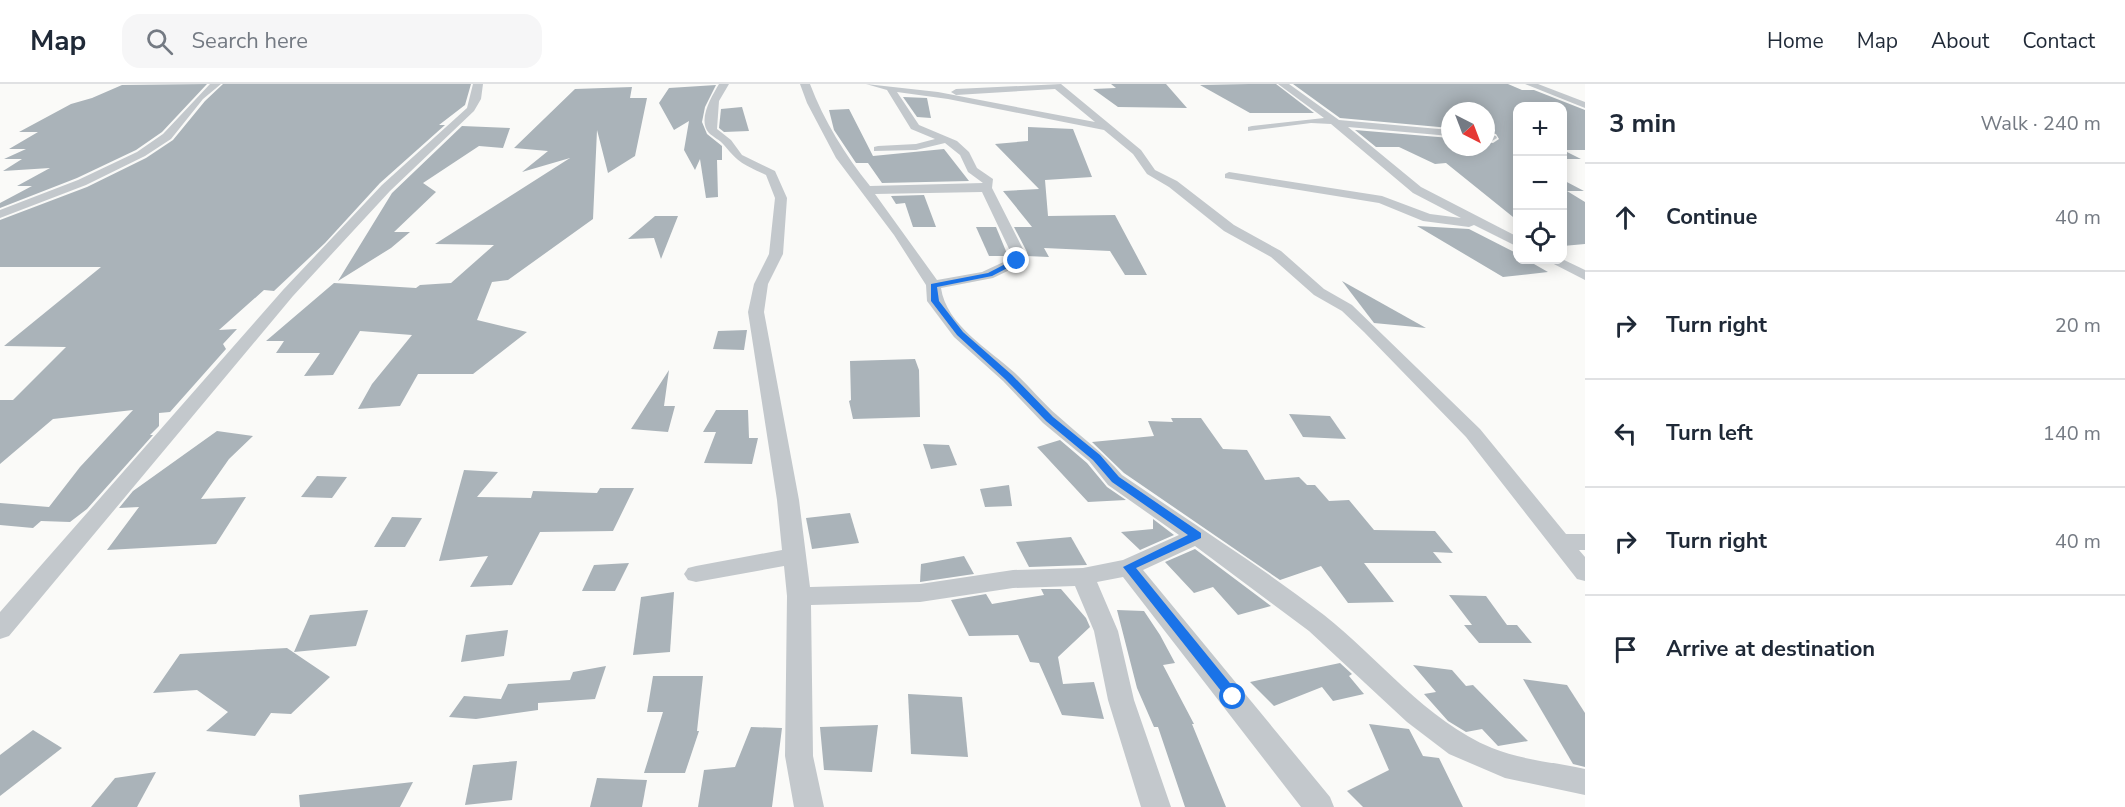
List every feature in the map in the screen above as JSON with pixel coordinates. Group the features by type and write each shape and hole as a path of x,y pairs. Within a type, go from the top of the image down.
{"street":[{"path":"0,214 122,164 158,144 216,84"},
{"path":"0,629 288,293 386,188 471,109 476,99 478,84"},
{"path":"724,84 714,101 710,124 712,130 727,142 738,157 771,173 781,198 776,254 761,284 756,312 788,500 799,596 799,756 809,807"},
{"path":"805,84 812,103 842,158 868,190 933,285 935,301 960,334 1050,419 1096,457 1115,480 1197,536 1320,626 1416,712 1452,739 1479,756 1518,769 1585,782"},
{"path":"871,84 891,90 933,94 1006,110 1106,127"},
{"path":"1283,84 1334,122 1417,190 1477,224 1513,241"},
{"path":"1530,84 1585,105"},
{"path":"933,94 1056,85 1137,152 1151,172 1173,184 1229,228 1276,254 1319,292 1347,308 1370,329 1473,433 1585,573"},
{"path":"891,90 915,127 946,140 965,154 972,170 986,177 988,182 986,188 1018,254 1017,261 990,274 933,285"},
{"path":"1252,129 1311,120 1441,132"},
{"path":"878,149 916,147 946,140"},
{"path":"1229,177 1356,195 1382,200 1428,218 1477,224"},
{"path":"868,190 986,188"},
{"path":"1561,264 1585,276"},
{"path":"799,596 920,593 1013,579 1083,577 1128,567 1197,536"},
{"path":"1562,542 1585,542"},
{"path":"696,574 793,556"},
{"path":"1128,567 1319,807"},
{"path":"1083,577 1106,631 1120,700 1156,807"}],"building":[{"path":"207,84 162,132 136,150 77,178 0,208 0,203 32,186 17,186 50,168 3,171 22,159 4,159 26,149 9,149 38,132 19,132 71,104 122,85"},
{"path":"223,84 471,84 465,105 439,125 445,125 380,183 325,243 274,291 264,290 219,330 237,329 223,344 226,349 170,412 159,413 159,426 150,435 153,435 87,509 70,522 41,521 33,528 0,525 0,503 49,507 80,467 133,410 53,419 0,464 0,400 13,400 66,347 4,346 101,267 0,267 0,220 87,187 146,158 173,140 205,101"},
{"path":"1111,84 1166,84 1187,108 1118,107 1093,89 1116,88"},
{"path":"1276,84 1314,113 1250,113 1200,85"},
{"path":"1293,84 1508,84 1522,90 1534,90 1565,102 1513,102 1513,217 1446,163 1435,164 1399,147 1376,147 1355,130 1441,137 1441,156 1495,156 1495,142 1499,139 1495,134 1495,102 1441,102 1441,127 1340,118"},
{"path":"716,85 705,107 702,122 707,134 722,146 722,160 717,160 718,197 706,198 700,159 695,170 684,150 689,121 674,130 659,103 669,88"},
{"path":"632,87 630,98 647,98 635,156 608,173 597,130 593,219 508,280 492,282 477,320 527,332 473,374 418,374 400,406 358,409 372,384 412,335 360,331 333,375 304,376 320,353 276,353 284,341 266,341 334,283 416,288 420,285 451,283 494,245 435,244 570,158 522,172 548,151 514,148 575,89"},
{"path":"903,97 927,98 931,118 917,117"},
{"path":"1567,103 1585,110 1585,150 1567,150"},
{"path":"742,107 749,131 724,132 719,128 721,109"},
{"path":"849,109 873,156 944,149 969,181 882,183 868,163 856,163 834,130 829,110"},
{"path":"462,126 510,128 503,148 479,146 423,183 436,192 394,232 410,232 391,248 338,281 392,193"},
{"path":"1028,127 1073,129 1092,177 1045,180 1048,216 1115,215 1147,275 1125,275 1110,251 1044,248 1049,257 1026,256 1027,252 1014,227 1032,227 1003,191 1039,189 995,144 1028,141"},
{"path":"1567,152 1581,159 1567,159"},
{"path":"1567,182 1584,191 1567,191"},
{"path":"1567,191 1585,202 1585,244 1567,246"},
{"path":"924,195 936,227 913,227 905,203 896,204 891,196"},
{"path":"655,216 678,216 661,259 654,238 628,239"},
{"path":"1417,226 1469,229 1513,251 1513,264 1534,264 1548,272 1503,277"},
{"path":"976,227 996,227 1008,256 989,256"},
{"path":"1342,281 1426,328 1374,323"},
{"path":"747,330 744,350 713,349 718,331"},
{"path":"915,359 919,370 920,417 853,419 849,401 851,400 850,361"},
{"path":"669,370 664,406 675,406 668,432 631,429"},
{"path":"716,410 748,410 749,438 758,438 752,464 704,463 716,432 703,432"},
{"path":"1289,414 1330,416 1346,439 1303,437"},
{"path":"1171,418 1201,418 1223,449 1247,450 1265,480 1299,477 1307,485 1315,485 1329,501 1349,500 1374,530 1435,531 1453,553 1433,552 1442,563 1364,563 1394,602 1348,603 1321,566 1280,580 1124,473 1092,442 1154,436 1148,421 1173,422"},
{"path":"217,431 253,436 229,459 201,499 246,497 216,544 107,550 139,507 119,508 133,491"},
{"path":"1060,440 1087,463 1107,487 1126,500 1088,502 1037,447"},
{"path":"923,444 949,445 957,465 931,469"},
{"path":"464,470 498,472 477,497 531,498 533,491 597,493 600,488 634,488 613,531 540,532 512,585 470,587 488,556 439,561"},
{"path":"317,476 347,477 332,498 301,497"},
{"path":"1009,485 1012,506 985,507 980,489"},
{"path":"850,513 859,543 812,549 806,518"},
{"path":"392,517 422,518 405,547 374,547"},
{"path":"1153,519 1174,535 1140,550 1121,532 1153,529"},
{"path":"1071,537 1087,565 1029,567 1016,542"},
{"path":"1195,549 1271,606 1238,615 1213,587 1194,593 1165,562"},
{"path":"964,556 974,574 920,582 921,564"},
{"path":"629,563 615,591 582,591 594,565"},
{"path":"1041,589 1061,589 1086,618 1090,627 1058,657 1063,684 1094,682 1104,719 1062,715 1039,663 1030,662 1018,635 969,636 951,600 986,594 992,604 1044,595"},
{"path":"674,592 670,652 633,655 641,597"},
{"path":"1449,595 1486,596 1507,625 1517,625 1532,643 1479,643 1464,625 1472,625"},
{"path":"368,610 356,646 294,652 310,615"},
{"path":"1117,610 1144,611 1160,635 1175,663 1163,665 1194,724 1192,724 1226,807 1185,807 1158,727 1154,727 1137,688"},
{"path":"508,630 504,656 461,662 466,635"},
{"path":"287,648 330,677 291,714 271,713 255,736 206,731 228,712 197,690 153,693 180,654"},
{"path":"1340,663 1352,674 1349,676 1364,694 1333,701 1322,687 1274,706 1250,682"},
{"path":"1413,665 1452,670 1466,686 1473,685 1528,741 1498,746 1482,729 1466,732 1448,721 1424,694 1436,692"},
{"path":"606,666 595,699 538,703 538,710 476,719 449,717 464,696 501,699 508,684 570,680 573,672"},
{"path":"653,676 703,676 697,731 699,731 685,773 644,773 663,712 647,712"},
{"path":"1523,679 1567,685 1585,713 1585,767 1573,764"},
{"path":"908,694 962,697 968,757 911,754"},
{"path":"1369,724 1409,729 1423,756 1439,758 1463,807 1363,807 1347,791 1389,770"},
{"path":"878,725 872,772 824,770 820,727"},
{"path":"751,727 782,728 772,807 698,807 704,770 735,767"},
{"path":"33,730 62,748 0,796 0,755"},
{"path":"517,761 512,800 465,805 473,765"},
{"path":"156,772 137,807 91,807 115,778"},
{"path":"597,778 647,780 642,807 590,807"},
{"path":"413,782 400,807 300,807 299,795"}],"route":[{"path":"1017,261 1007,268 990,274 933,285 935,301 960,334 1050,419 1096,457 1115,480 1197,536 1128,567 1233,697"}]}
